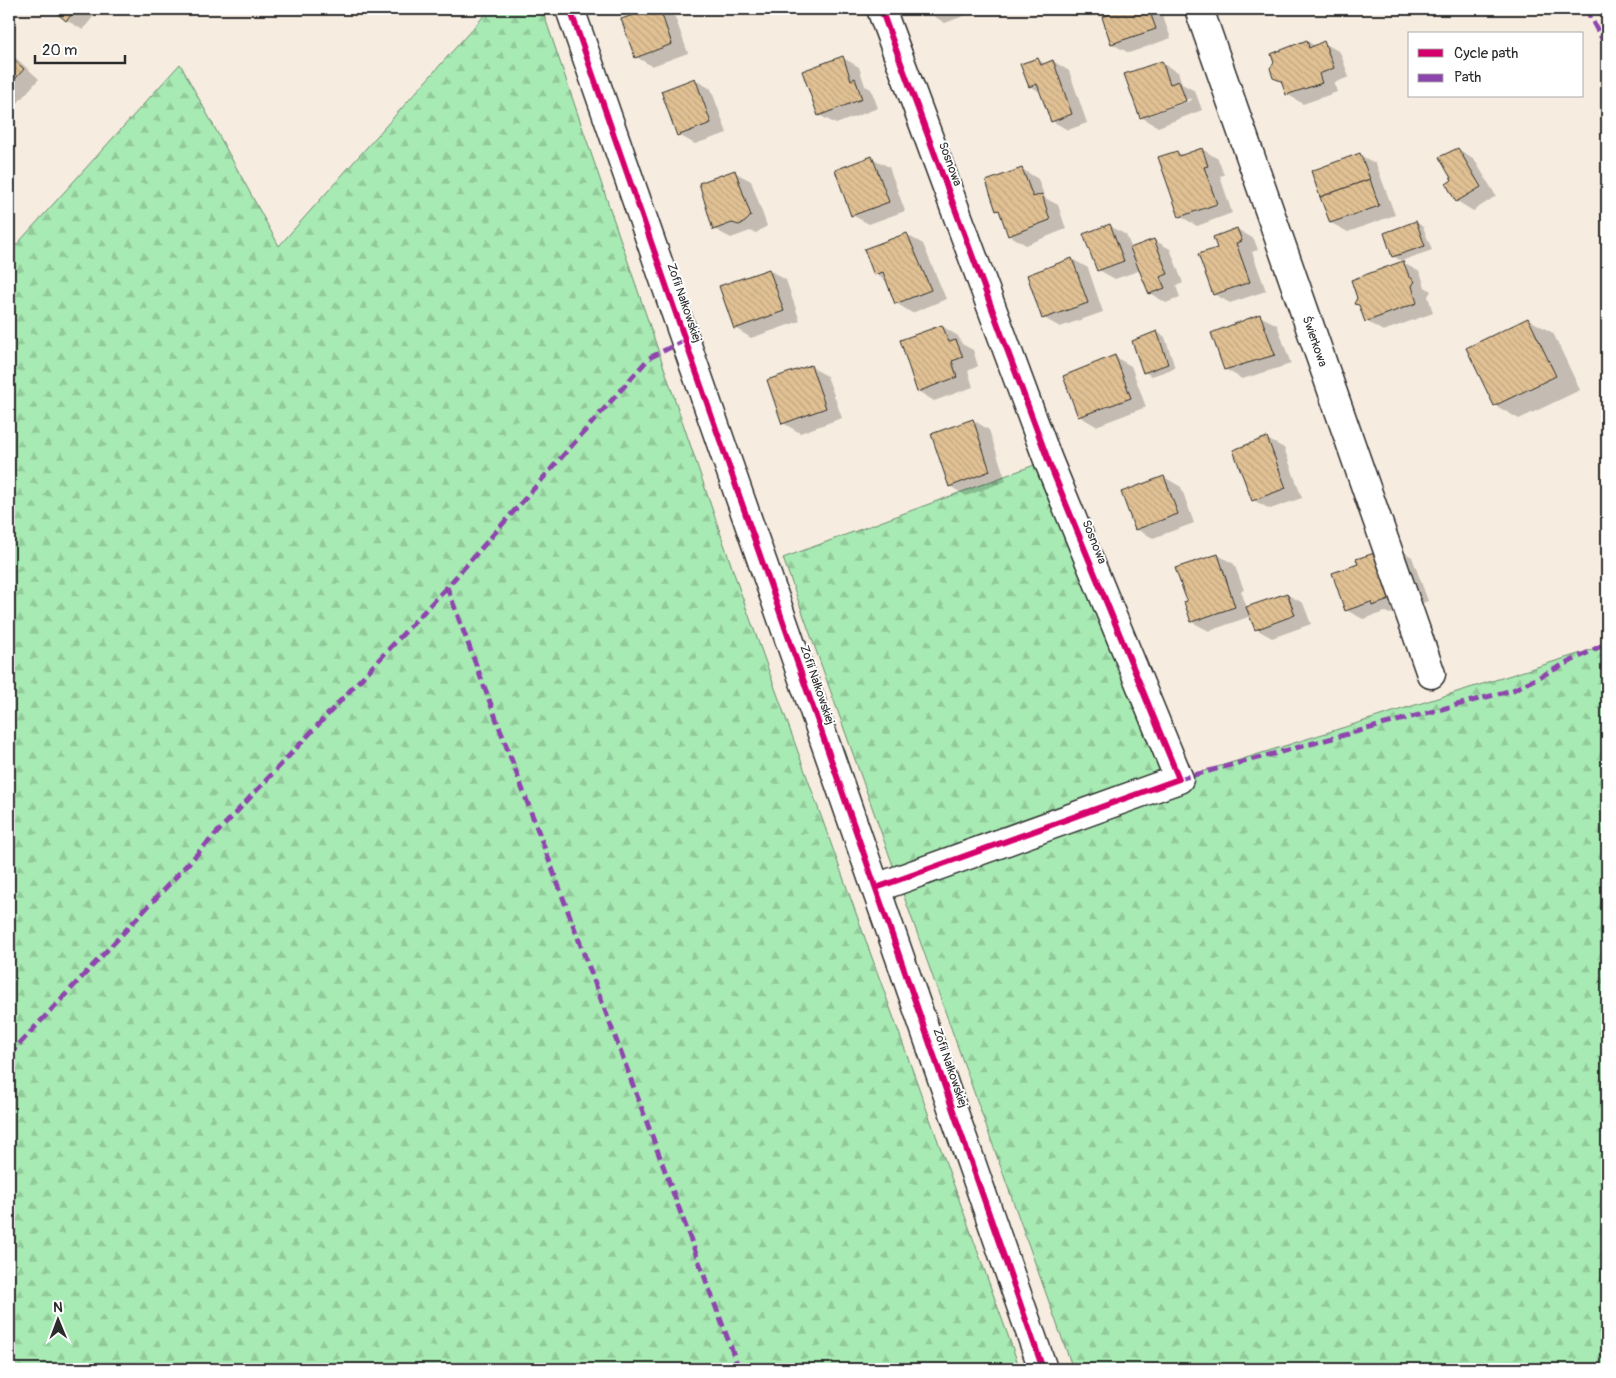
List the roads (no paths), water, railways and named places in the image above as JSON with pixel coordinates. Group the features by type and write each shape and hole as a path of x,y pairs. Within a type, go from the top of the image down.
{"street":[{"name":"Zofii Nałkowskiej","path":"570,9 1043,1369"},
{"name":"Sosnowa","path":"876,888 1179,779 1048,460 881,9"},
{"name":"Świerkowa","path":"1199,9 1431,674"}]}
